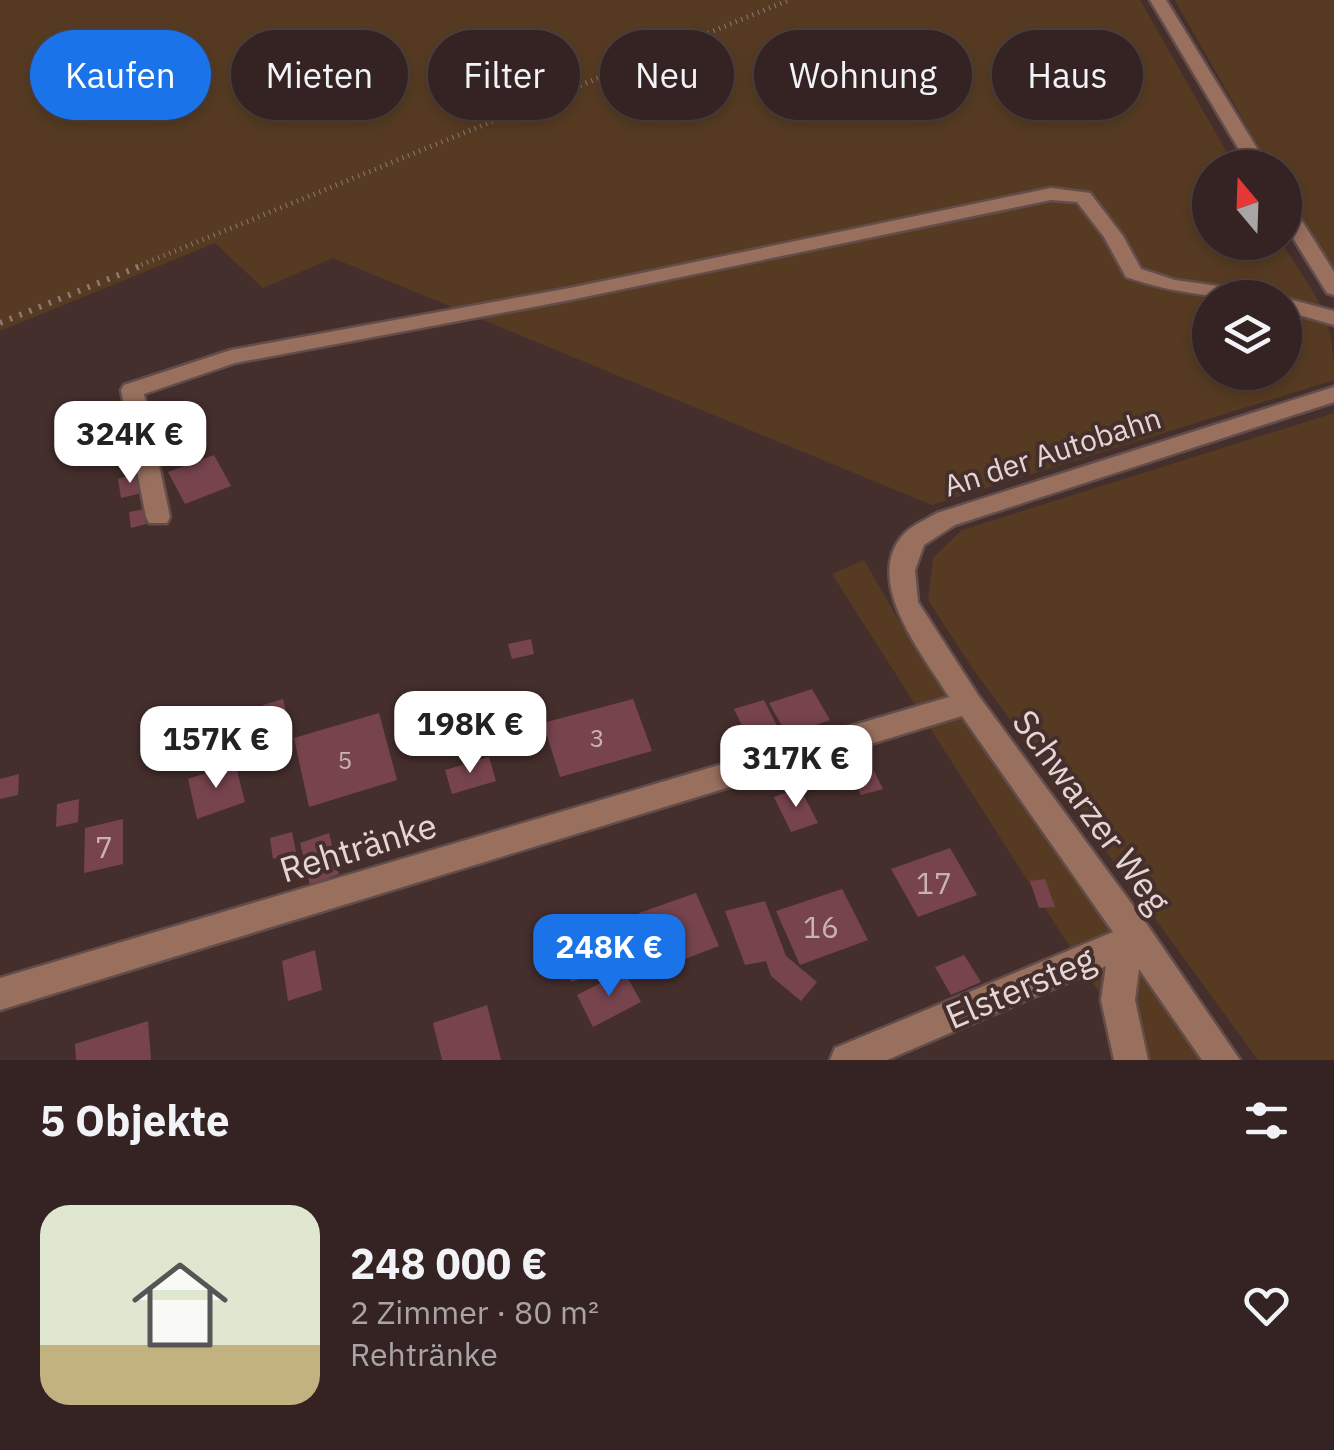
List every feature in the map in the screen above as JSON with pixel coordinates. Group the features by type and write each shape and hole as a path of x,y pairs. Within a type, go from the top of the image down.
{"street":[{"path":"1158,0 1249,150"},
{"path":"158,517 132,390 231,357 360,336 464,311 570,294 1051,194 1083,197 1113,236 1133,273 1192,289"},
{"path":"1302,237 1334,290"},
{"path":"1302,309 1334,318"},
{"name":"An der Autobahn","path":"905,603 902,570 913,540 946,518 1334,394"},
{"name":"Schwarzer Weg","path":"905,603 968,703 1132,940 1223,1060"},
{"name":"Rehtränke","path":"0,994 968,703"},
{"path":"1131,1060 1118,1000 1132,940"},
{"name":"Elstersteg","path":"847,1060 1132,940"}],"path":[{"path":"0,323 789,0"}],"shaded area":[{"path":"0,0 1140,0 1225,150 1192,150 1192,260 1293,260 1327,321 1334,380 1302,390 1302,280 1192,280 1192,390 1302,390 932,505 333,258 263,288 215,243 0,331"},
{"path":"1175,0 1334,0 1334,280 1302,224 1302,150 1260,150"},
{"path":"1334,413 1334,1060 1258,1060 971,666 928,600 933,558 962,530"},
{"path":"864,560 914,647 1200,1060 1142,1060 832,574"}],"building":[{"path":"214,455 231,486 185,504 168,472"},
{"path":"137,473 142,493 121,498 118,479"},
{"path":"144,509 146,524 131,528 129,512"},
{"path":"531,639 534,654 512,659 508,644"},
{"path":"812,689 830,720 787,735 769,703"},
{"path":"283,699 292,741 271,747 263,705"},
{"path":"633,699 652,751 560,777 543,723"},
{"path":"764,700 780,732 750,742 734,709"},
{"path":"379,713 397,780 309,807 294,738"},
{"path":"261,716 271,755 246,763 236,724"},
{"path":"454,734 468,744 455,756 441,746"},
{"path":"489,757 496,781 452,794 445,770"},
{"path":"235,763 245,802 197,819 188,779"},
{"path":"874,771 883,789 861,795 853,777"},
{"path":"19,774 18,795 0,799 0,779"},
{"path":"800,788 818,823 791,832 774,797"},
{"path":"79,799 78,822 56,827 57,804"},
{"path":"123,819 123,864 84,873 85,828"},
{"path":"292,832 296,852 273,859 270,838"},
{"path":"329,833 339,874 310,885 300,843"},
{"path":"950,848 977,895 918,917 891,869"},
{"path":"1045,879 1055,907 1039,908 1030,881"},
{"path":"842,889 868,940 800,965 776,911"},
{"path":"696,893 719,946 661,968 639,913"},
{"path":"765,901 786,956 817,982 801,1001 771,976 766,961 745,965 725,911"},
{"path":"601,941 612,968 571,982 562,955"},
{"path":"315,950 322,990 288,1001 282,961"},
{"path":"964,955 981,982 951,995 935,967"},
{"path":"624,971 641,1002 593,1027 577,995"},
{"path":"487,1005 501,1060 442,1060 433,1023"},
{"path":"148,1021 151,1060 76,1060 75,1044"}]}
